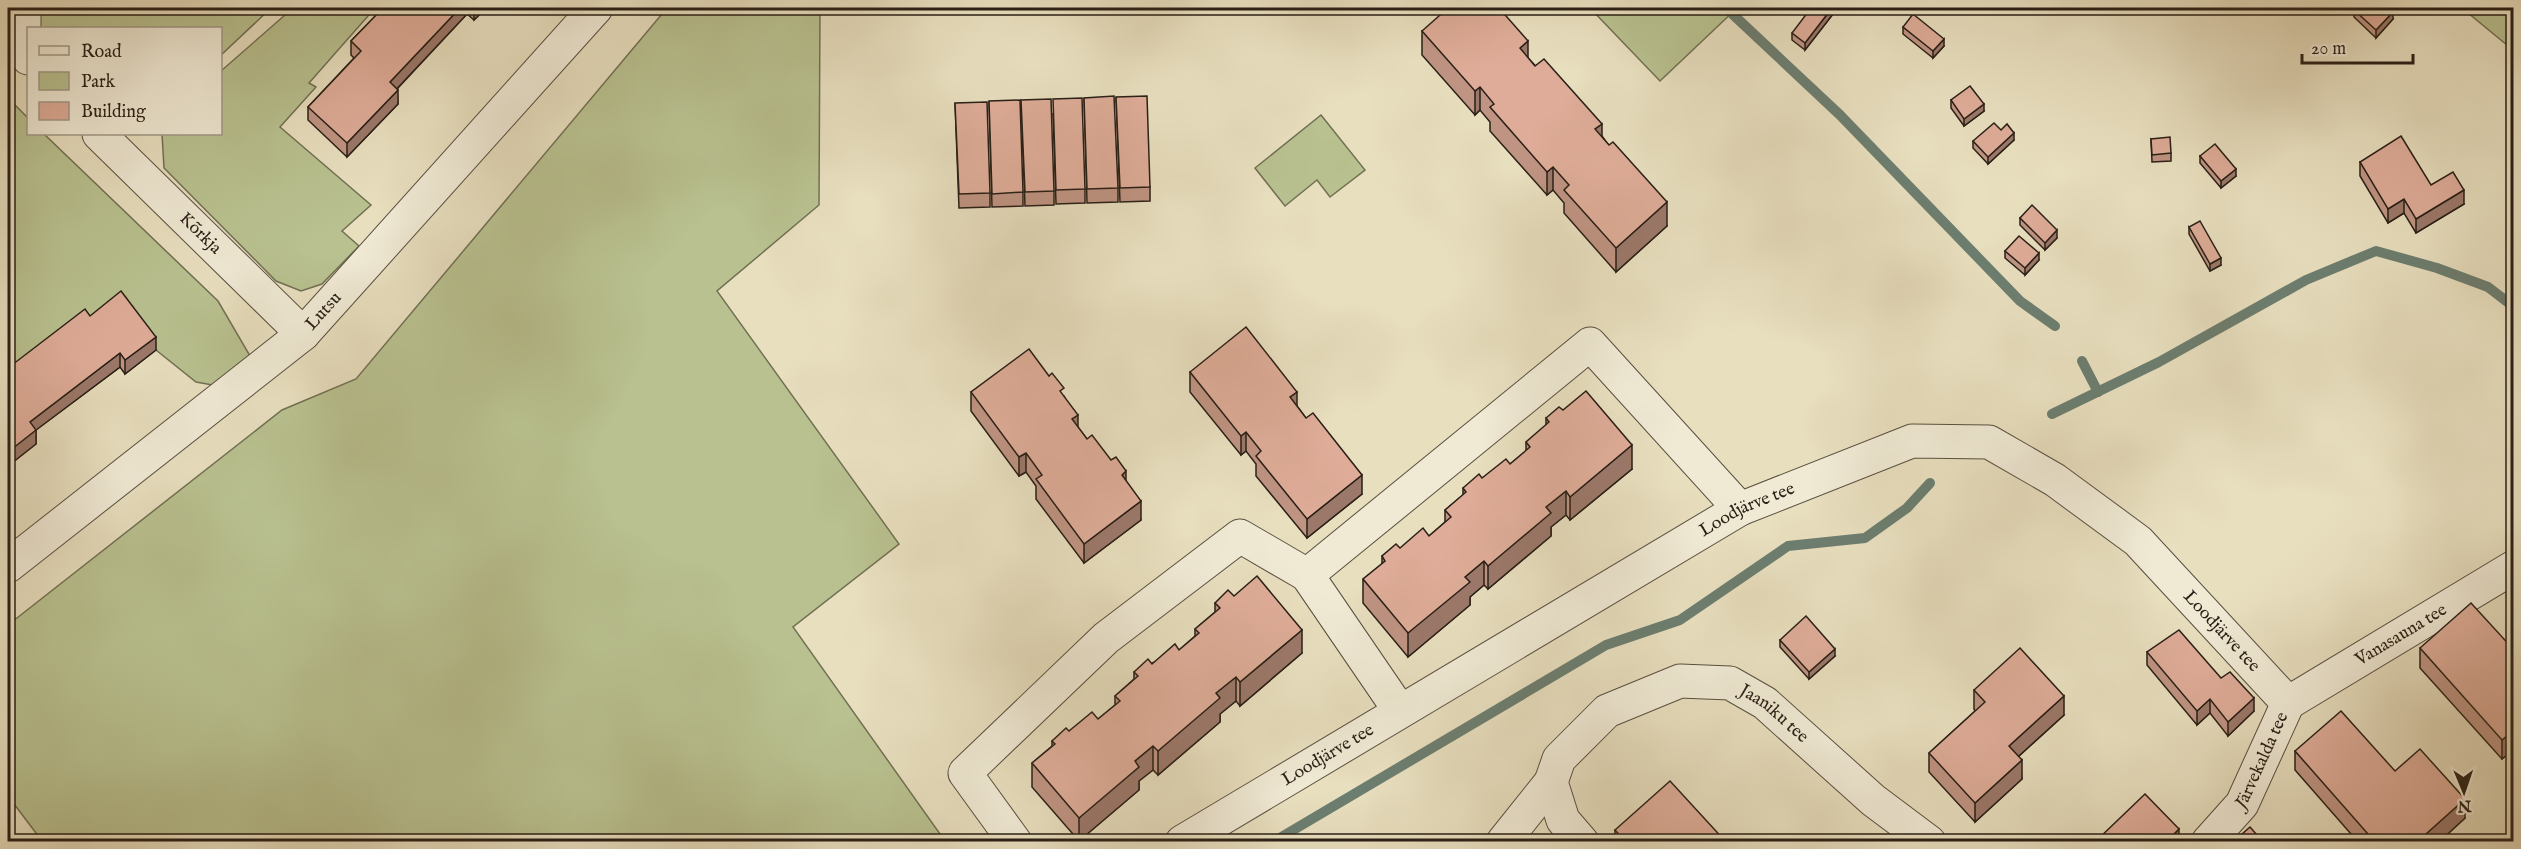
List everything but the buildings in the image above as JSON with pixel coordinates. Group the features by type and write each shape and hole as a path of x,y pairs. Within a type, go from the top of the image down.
{"street":[{"path":"20,55 24,8"},
{"name":"Lutsu","path":"8,566 303,334 596,8"},
{"name":"Kõrkja","path":"100,135 303,334"},
{"path":"1307,575 1590,344 1740,509"},
{"name":"Loodjärve tee","path":"1182,842 1740,509 1912,441 1989,442 2055,480 2138,541 2288,703"},
{"path":"1015,842 965,773 1106,638 1240,536 1307,575 1400,711"},
{"name":"Vanasauna tee","path":"2288,703 2514,567"},
{"name":"Jaaniku tee","path":"1503,842 1551,782 1559,759 1607,711 1680,681 1730,683 1765,703 1873,800 1929,842"},
{"name":"Järvekalda tee","path":"2208,842 2242,804 2288,703"},
{"path":"1551,782 1563,820 1582,842"}],"green space":[{"path":"50,8 271,8 222,54 222,27 40,27 39,13"},
{"path":"293,8 375,8 309,83 316,87 280,127 371,205 342,231 359,246 322,284 301,291 276,281 164,168 162,135 222,135 222,70"},
{"path":"667,8 820,8 819,205 717,291 899,544 793,627 945,841 42,841 8,796 8,625 282,410 356,379"},
{"path":"1590,8 1737,8 1660,81"},
{"path":"2462,8 2513,8 2513,50"},
{"path":"8,103 13,103 27,117 27,135 45,135 218,301 253,361 218,386 196,382 156,350 121,305 8,381"},
{"path":"1321,115 1365,170 1330,197 1317,180 1285,206 1255,168"}],"waterway":[{"path":"1726,8 1840,115 2020,301 2055,326"},
{"path":"2052,414 2159,362 2306,280 2376,251 2437,268 2488,287 2514,307"},
{"path":"2082,361 2098,392"},
{"path":"1273,842 1606,645 1680,620 1788,546 1865,538 1907,508 1930,483"}]}
